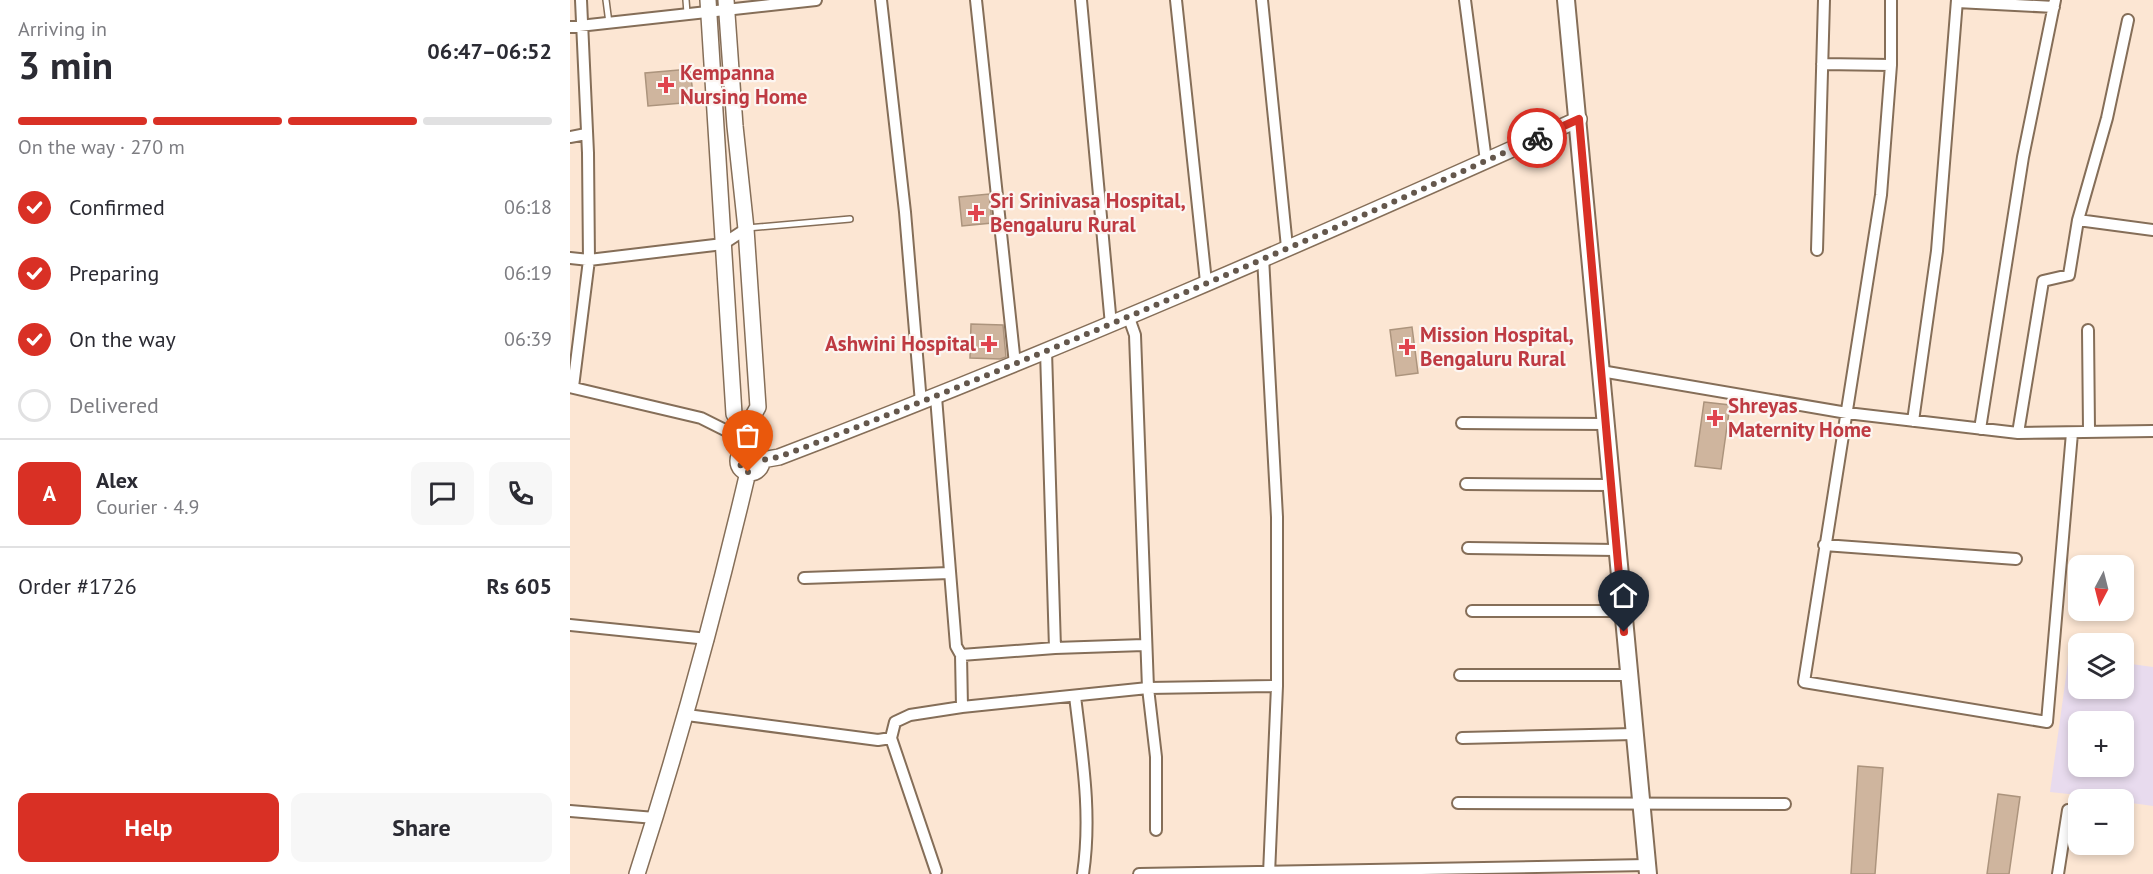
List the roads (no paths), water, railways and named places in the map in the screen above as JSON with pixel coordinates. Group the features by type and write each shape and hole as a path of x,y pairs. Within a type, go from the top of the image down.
{"main road":[{"path":"1569,2 1616,550 1647,870"},
{"path":"726,6 746,229 758,407 739,462 743,470 748,472 759,469 762,460"},
{"path":"709,7 734,414 746,440 762,460"},
{"path":"762,460 779,457 921,403 1129,318 1579,119"},
{"path":"637,874 687,715 708,639 748,472"}],"street":[{"path":"580,0 584,26 589,260 571,387 701,418 746,440"},
{"path":"570,27 687,16 709,7 816,0"},
{"path":"881,0 905,213 921,403"},
{"path":"976,0 1015,364"},
{"path":"1080,0 1111,325"},
{"path":"1176,0 1206,282"},
{"path":"1262,0 1287,247"},
{"path":"1465,0 1485,161"},
{"path":"1817,250 1824,0"},
{"path":"1891,0 1891,64 1881,195 1804,682 2047,722 2072,433"},
{"path":"1913,421 1937,251 1957,1 2055,4 2024,157 1980,429"},
{"path":"2018,433 2043,281 2069,275 2079,220 2108,118 2128,20"},
{"path":"1822,64 1891,64"},
{"path":"570,137 586,134"},
{"path":"2079,220 2153,230"},
{"path":"570,258 589,260 723,244 746,229"},
{"path":"1263,257 1277,517 1277,686 1269,873"},
{"path":"1129,318 1136,346 1145,577 1144,645 1156,757 1156,830"},
{"path":"2088,330 2090,430"},
{"path":"1046,351 1055,648"},
{"path":"1601,371 1847,413 1980,429 2018,433 2153,430"},
{"path":"936,397 956,646 961,655 962,707"},
{"path":"1462,423 1605,424"},
{"path":"1466,484 1611,486"},
{"path":"1824,545 2016,559"},
{"path":"1468,548 1616,550"},
{"path":"804,578 950,573"},
{"path":"1472,611 1622,611"},
{"path":"570,625 708,639"},
{"path":"961,655 1055,648 1144,645"},
{"path":"1460,675 1628,675"},
{"path":"936,871 891,738 895,722 903,718 962,707 1148,688 1277,686"},
{"path":"1075,696 1088,795 1088,837 1083,874"},
{"path":"687,715 878,740 891,738"},
{"path":"1462,738 1634,734"},
{"path":"1458,803 1785,804"},
{"path":"2058,874 2068,810"},
{"path":"570,812 655,818"},
{"path":"1139,874 1647,870"}],"lane":[{"path":"606,0 609,23"},
{"path":"686,0 687,16"},
{"path":"746,229 751,226 850,219"}],"place":[{"name":"Kempanna Nursing Home","path":"666,85"},
{"name":"Sri Srinivasa Hospital, Bengaluru Rural","path":"976,213"},
{"name":"Ashwini Hospital","path":"989,344"},
{"name":"Mission Hospital, Bengaluru Rural","path":"1407,347"},
{"name":"Shreyas Maternity Home","path":"1715,418"}]}
